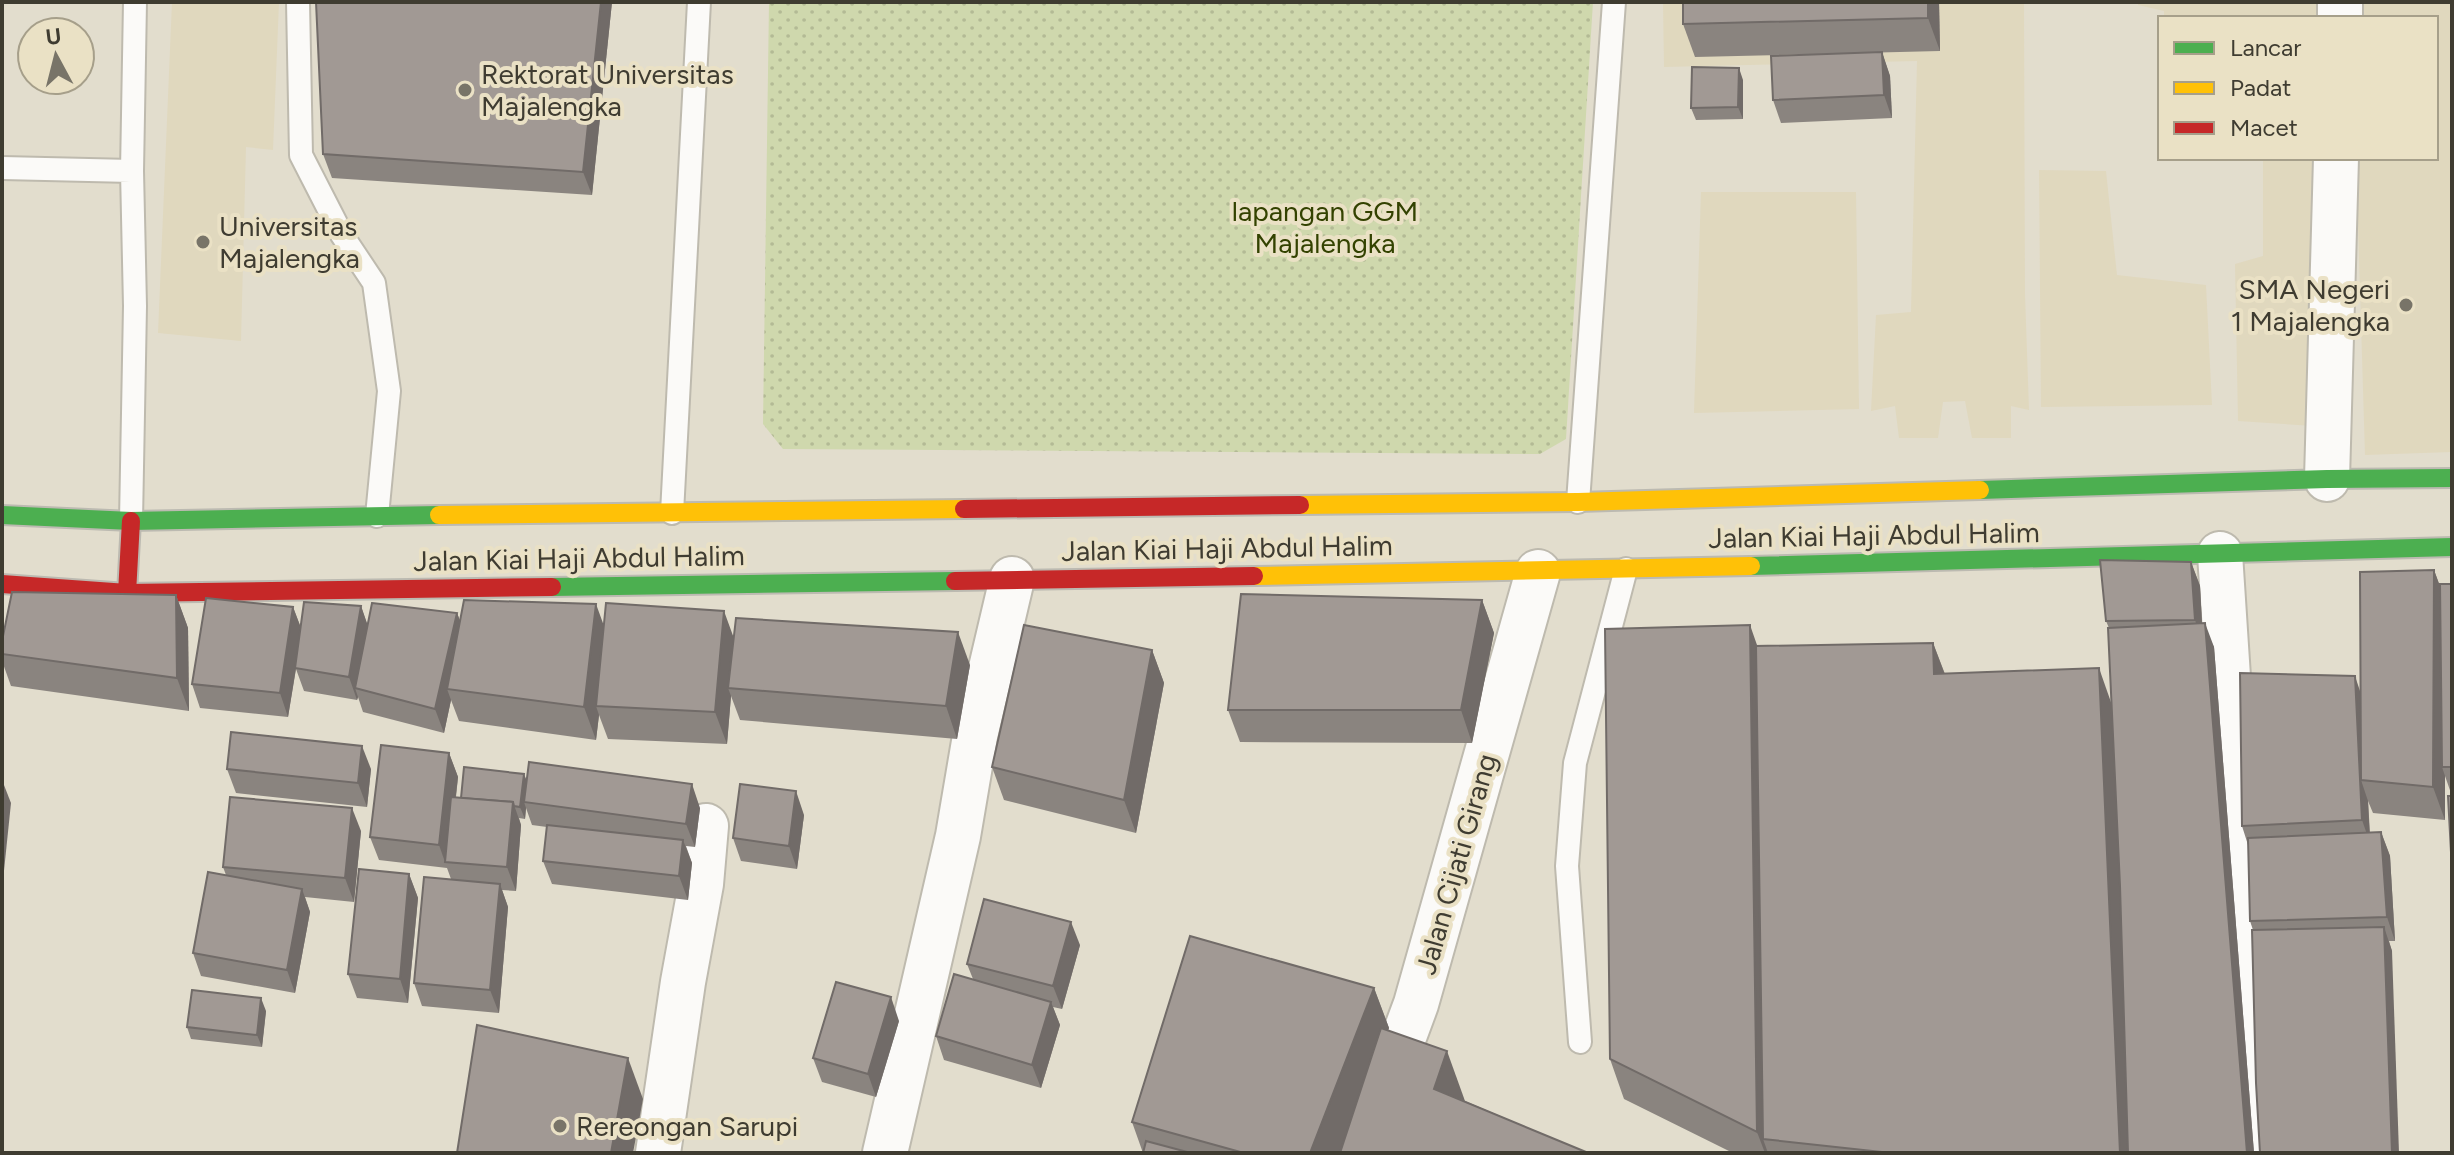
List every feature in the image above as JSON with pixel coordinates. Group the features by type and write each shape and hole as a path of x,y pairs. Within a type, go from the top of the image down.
{"main road":[{"name":"Jalan Kiai Haji Abdul Halim","path":"2,515 131,521 1578,502 2327,479 2452,478"},
{"path":"127,593 131,521"},
{"name":"Jalan Kiai Haji Abdul Halim","path":"2,584 127,593 1538,572 2452,547"}],"street":[{"path":"2327,479 2336,160"},
{"path":"2220,554 2259,1153"},
{"name":"Jalan Cijati Girang","path":"1361,1153 1416,1004 1538,572"},
{"path":"885,1153 958,836 975,736 1012,579"},
{"path":"658,1153 701,884 706,826"}],"lane":[{"path":"131,521 135,2"},
{"path":"298,2 301,155 342,235 374,283 389,391 377,516"},
{"path":"672,513 699,2"},
{"path":"1578,502 1614,2"},
{"path":"2,168 132,171"},
{"path":"1580,1042 1567,866 1575,763 1626,569"}],"shaded area":[{"name":"Universitas Majalengka","path":"172,2 279,2 273,150 246,147 241,341 158,333"},
{"path":"1663,2 2024,2 2025,294 2029,410 2011,406 2011,438 1972,438 1965,401 1943,402 1938,438 1899,438 1895,406 1871,411 1876,315 1911,312 1917,61 1664,67"},
{"path":"2138,2 2324,2 2324,16 2164,16 2164,11 2138,5"},
{"name":"SMA Negeri 1 Majalengka","path":"2351,2 2452,2 2452,452 2365,455 2356,160 2438,160 2438,16 2352,16"},
{"path":"2263,160 2321,160 2314,426 2238,421 2235,264 2263,256"},
{"path":"2039,170 2106,171 2117,275 2206,285 2212,405 2041,407"},
{"path":"1701,192 1856,192 1859,409 1694,413"}],"green space":[{"name":"lapangan GGM Majalengka","path":"769,2 1593,2 1566,439 1540,454 783,449 763,424"}],"building":[{"name":"Rektorat Universitas Majalengka","path":"316,2 601,2 583,172 323,154"},
{"path":"1683,2 1928,2 1928,18 1683,24"},
{"path":"1882,52 1884,95 1773,100 1771,56"},
{"path":"1692,67 1739,68 1738,107 1691,108"},
{"path":"2100,560 2191,562 2195,620 2106,621"},
{"path":"2434,570 2433,787 2361,780 2360,572"},
{"path":"2440,584 2452,584 2452,767 2442,767"},
{"path":"12,592 176,595 177,678 2,654"},
{"path":"1241,594 1482,600 1461,710 1228,710"},
{"path":"206,598 293,607 280,693 192,684"},
{"path":"464,600 596,604 584,707 447,689"},
{"path":"304,602 361,606 349,677 295,668"},
{"path":"372,603 457,613 435,709 355,688"},
{"path":"606,603 724,611 715,712 596,706"},
{"path":"736,618 958,632 946,706 728,688"},
{"path":"2205,623 2247,1153 2128,1153 2108,628"},
{"path":"1024,625 1152,650 1124,800 992,767"},
{"path":"1750,625 1757,1132 1610,1059 1605,629"},
{"path":"1933,643 1934,674 2099,668 2120,1153 1891,1153 1763,1139 1756,646"},
{"path":"2240,673 2355,676 2362,820 2242,826"},
{"path":"231,732 362,746 358,783 227,769"},
{"path":"381,745 449,753 439,845 370,837"},
{"path":"529,762 692,784 686,824 524,802"},
{"path":"464,767 524,774 520,807 514,806 513,802 461,798"},
{"path":"740,784 796,791 789,846 733,838"},
{"path":"2448,796 2452,796 2452,871"},
{"path":"230,797 352,808 345,878 223,867"},
{"path":"451,797 513,802 507,867 445,862"},
{"path":"547,825 683,840 679,876 543,861"},
{"path":"2381,832 2387,917 2250,921 2248,838"},
{"path":"359,869 409,874 400,979 348,974"},
{"path":"208,872 302,889 287,970 193,953"},
{"path":"424,877 500,884 490,990 414,983"},
{"path":"984,899 1071,922 1053,986 967,964"},
{"path":"2384,927 2392,1153 2260,1153 2252,930"},
{"path":"1190,936 1374,988 1310,1153 1244,1153 1132,1122"},
{"path":"954,974 1051,1002 1032,1065 936,1036"},
{"path":"836,982 891,997 868,1074 813,1058"},
{"path":"192,990 261,998 257,1035 187,1027"},
{"path":"477,1025 628,1058 611,1153 457,1153"},
{"path":"1381,1028 1447,1051 1434,1089 1586,1153 1340,1153"},
{"path":"1146,1141 1191,1153 1143,1153"}],"traffic: fast":[{"path":"1980,490 2452,478"},
{"path":"2,515 131,521 439,515"},
{"path":"1751,566 2452,547"},
{"path":"552,587 955,581"}],"traffic: slow":[{"path":"1300,505 1578,502 1980,490"},
{"path":"439,515 964,509"},
{"path":"1254,576 1751,566"}],"traffic: jam":[{"path":"964,509 1300,505"},
{"path":"127,593 131,521"},
{"path":"955,581 1254,576"},
{"path":"2,584 127,593 552,587"}],"place":[{"name":"Rektorat Universitas Majalengka","path":"465,90"},
{"name":"Universitas Majalengka","path":"203,242"},
{"name":"SMA Negeri 1 Majalengka","path":"2406,305"},
{"name":"Rereongan Sarupi","path":"560,1126"}]}
